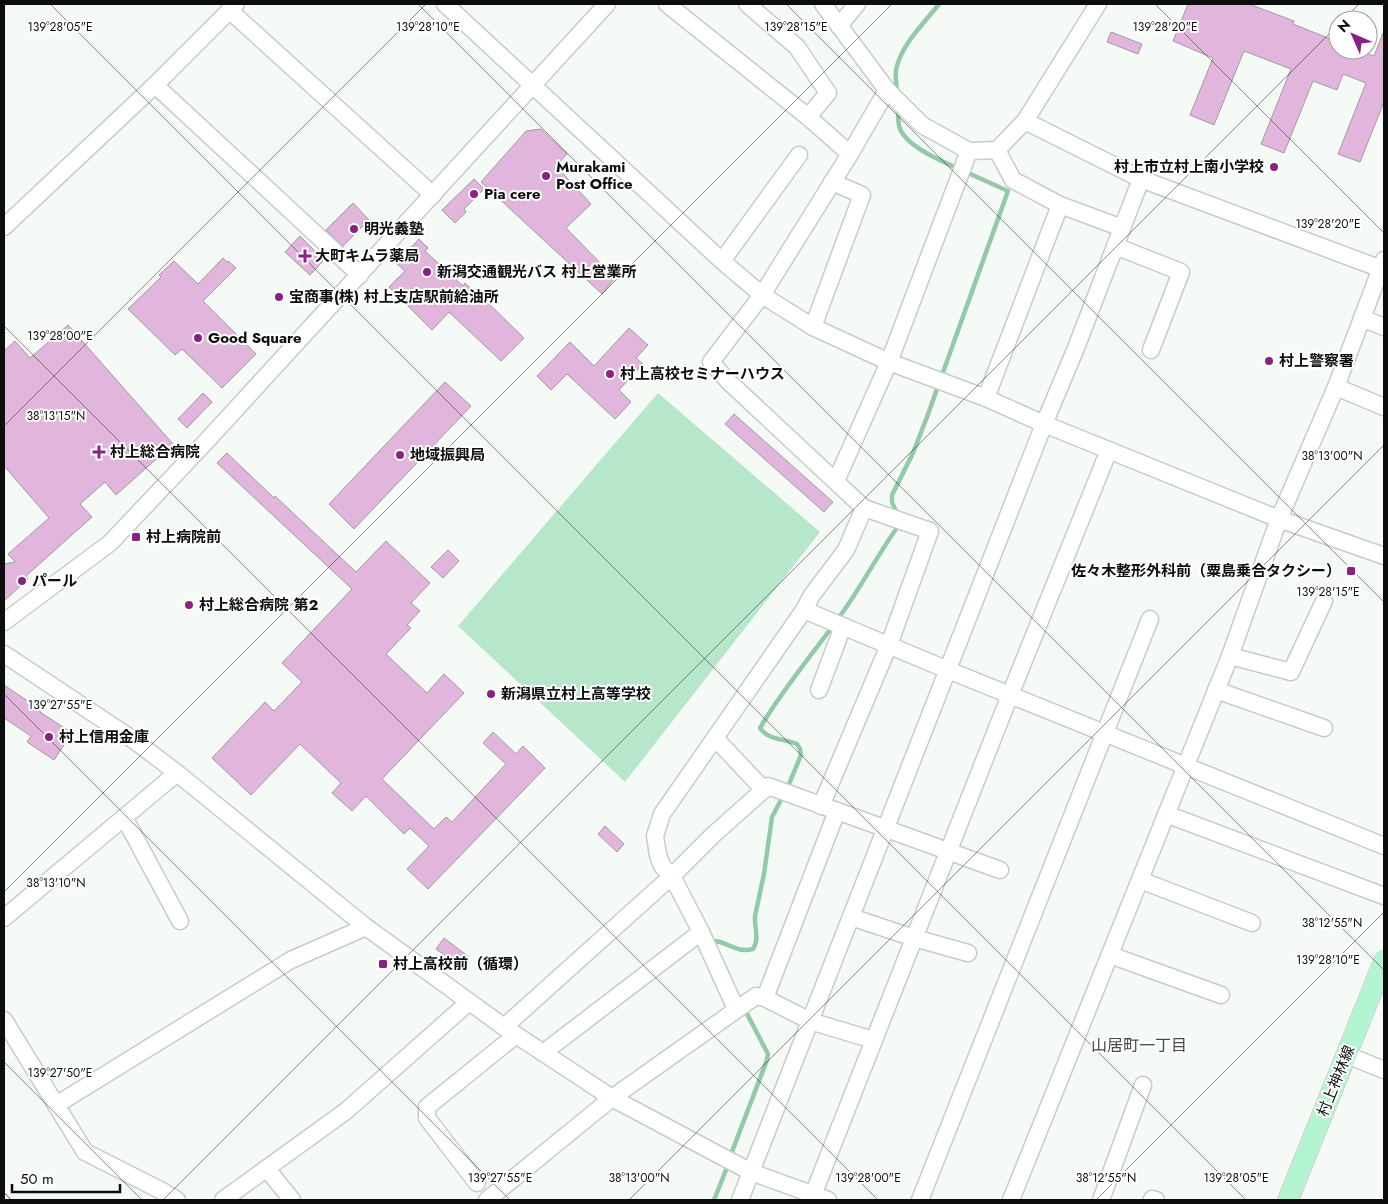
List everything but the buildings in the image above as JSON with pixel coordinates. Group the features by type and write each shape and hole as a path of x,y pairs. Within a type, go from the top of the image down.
{"main road":[{"name":"村上神林線","path":"1288,1200 1384,961"}],"street":[{"path":"445,4 722,261 762,295 813,327 889,362 986,398 1108,450 1279,518 1384,556"},
{"path":"4,622 110,543 360,275 607,4"},
{"path":"667,4 808,117 850,154"},
{"path":"747,4 797,48 828,94 808,117"},
{"path":"824,4 886,90 922,126 969,151 997,150 1024,121 1098,4"},
{"path":"839,26 857,4"},
{"path":"4,227 155,85 232,7 433,195"},
{"path":"155,85 360,275"},
{"path":"821,806 889,645 930,531 864,508 728,381 711,362 762,295 850,154 886,90"},
{"path":"1011,1200 1230,656 1279,518 1336,387 1383,266 1141,179 1024,121"},
{"path":"997,150 1013,180 1060,205 1122,228"},
{"path":"836,481 889,362 969,151"},
{"path":"722,261 800,155"},
{"path":"740,1200 1141,179"},
{"path":"813,327 862,195 832,182"},
{"path":"986,398 1060,205"},
{"path":"1115,246 1181,272 1151,350"},
{"path":"1362,318 1384,327"},
{"path":"1336,387 1384,407"},
{"path":"4,654 134,741 177,773 366,927 543,1053 612,1098 751,1172 820,1197 873,1040 1108,450"},
{"path":"736,1009 701,932 672,876 662,866 655,836 662,814 804,610 812,595 846,550 864,508"},
{"path":"1230,656 1291,672 1324,601"},
{"path":"804,610 1384,846"},
{"path":"920,1200 1150,619"},
{"path":"819,690 843,626"},
{"path":"1216,690 1324,728"},
{"path":"715,738 764,790"},
{"path":"4,918 177,773"},
{"path":"477,1183 427,1118 426,1106 510,1031 713,835 768,786 885,830 1000,870"},
{"path":"765,998 837,811"},
{"path":"1166,814 1384,896"},
{"path":"124,817 180,921"},
{"path":"1140,880 1252,923"},
{"path":"851,917 914,938 968,953"},
{"path":"56,1105 291,960 366,927"},
{"path":"543,1053 701,932"},
{"path":"1110,955 1221,994"},
{"path":"487,1200 612,1098 756,996 765,998 810,1021 873,1040"},
{"path":"223,1200 346,1111 469,1002"},
{"path":"4,1020 85,1152 177,1200"},
{"path":"1347,1055 1384,1070"},
{"path":"1101,1200 1143,1085"},
{"path":"267,1168 292,1200"}],"green space":[{"path":"658,393 820,532 625,782 458,626"}],"waterway":[{"path":"897,94 896,73 900,57 915,33 939,4"},
{"path":"898,107 899,126 908,140 924,152 959,169"},
{"path":"897,514 892,502 892,495 913,453 927,417 1008,191 966,172"},
{"path":"787,789 801,755 800,749 797,744 767,735 760,728 780,697 847,606 899,525"},
{"path":"712,945 716,941 743,950 753,949 755,945 755,916 764,874 772,817 783,796"},
{"path":"730,1157 768,1054 744,1008"},
{"path":"714,1200 728,1165"}],"railway":[{"path":"4,1196 8,1200"}],"place":[{"name":"村上市立村上南小学校","path":"1274,167"},
{"name":"Murakami Post Office","path":"546,176"},
{"name":"Pia cere","path":"474,194"},
{"name":"明光義塾","path":"354,229"},
{"name":"大町キムラ薬局","path":"305,256"},
{"name":"新潟交通観光バス 村上営業所","path":"427,272"},
{"name":"宝商事(株) 村上支店駅前給油所","path":"279,297"},
{"name":"Good Square","path":"198,338"},
{"name":"村上警察署","path":"1269,361"},
{"name":"村上高校セミナーハウス","path":"610,374"},
{"name":"村上総合病院","path":"99,452"},
{"name":"地域振興局","path":"400,455"},
{"name":"村上病院前","path":"136,537"},
{"name":"佐々木整形外科前（粟島乗合タクシー）","path":"1351,571"},
{"name":"パール","path":"22,581"},
{"name":"村上総合病院 第2","path":"189,605"},
{"name":"新潟県立村上高等学校","path":"491,694"},
{"name":"村上信用金庫","path":"49,737"},
{"name":"村上高校前（循環）","path":"383,964"}],"district":[{"name":"山居町一丁目","path":"1139,1045"}]}
